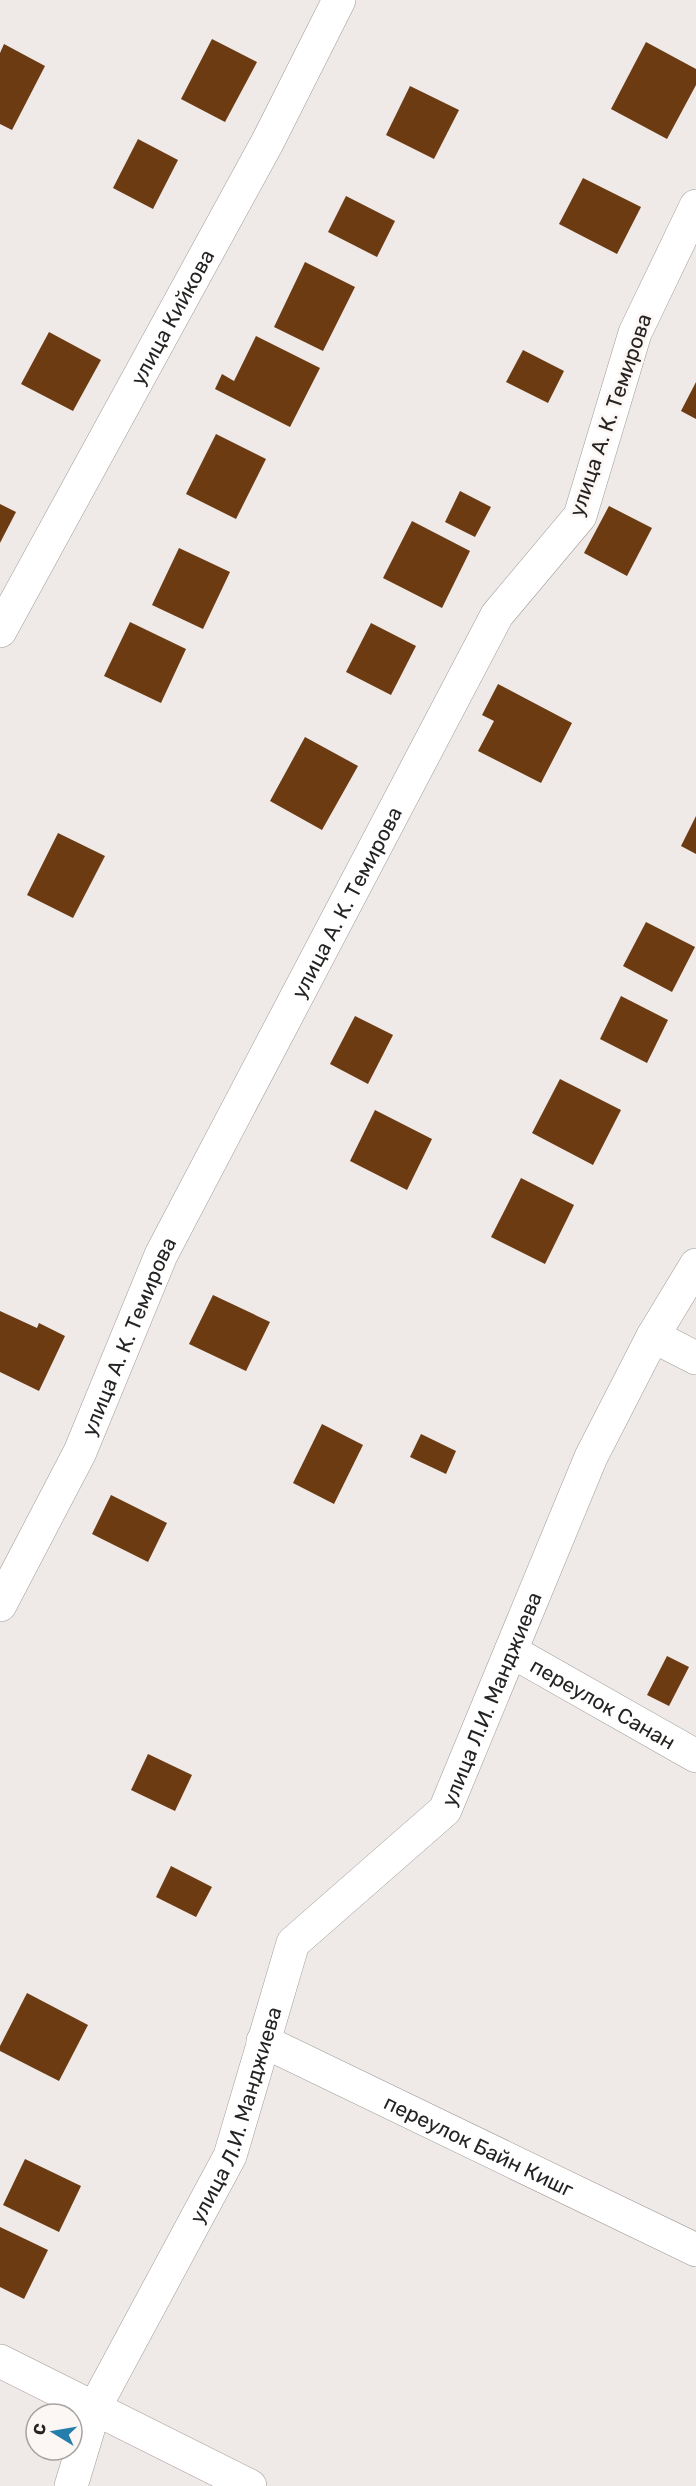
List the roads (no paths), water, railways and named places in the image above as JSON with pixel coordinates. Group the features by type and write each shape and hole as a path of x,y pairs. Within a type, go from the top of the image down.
{"street":[{"name":"улица Кийкова","path":"1,628 267,143 339,0"},
{"name":"улица А. К. Темирова","path":"0,1605 80,1452 161,1254 497,615 580,516 634,333 696,206"},
{"name":"улица Л.И. Манджиева","path":"71,2486 95,2407 230,2156 293,1943 445,1810 591,1457 653,1335 696,1265"},
{"path":"653,1335 696,1358"},
{"name":"переулок Санан","path":"511,1651 696,1756"},
{"name":"переулок Байн Кишг","path":"263,2042 696,2250"},
{"path":"0,2361 250,2486"}]}
